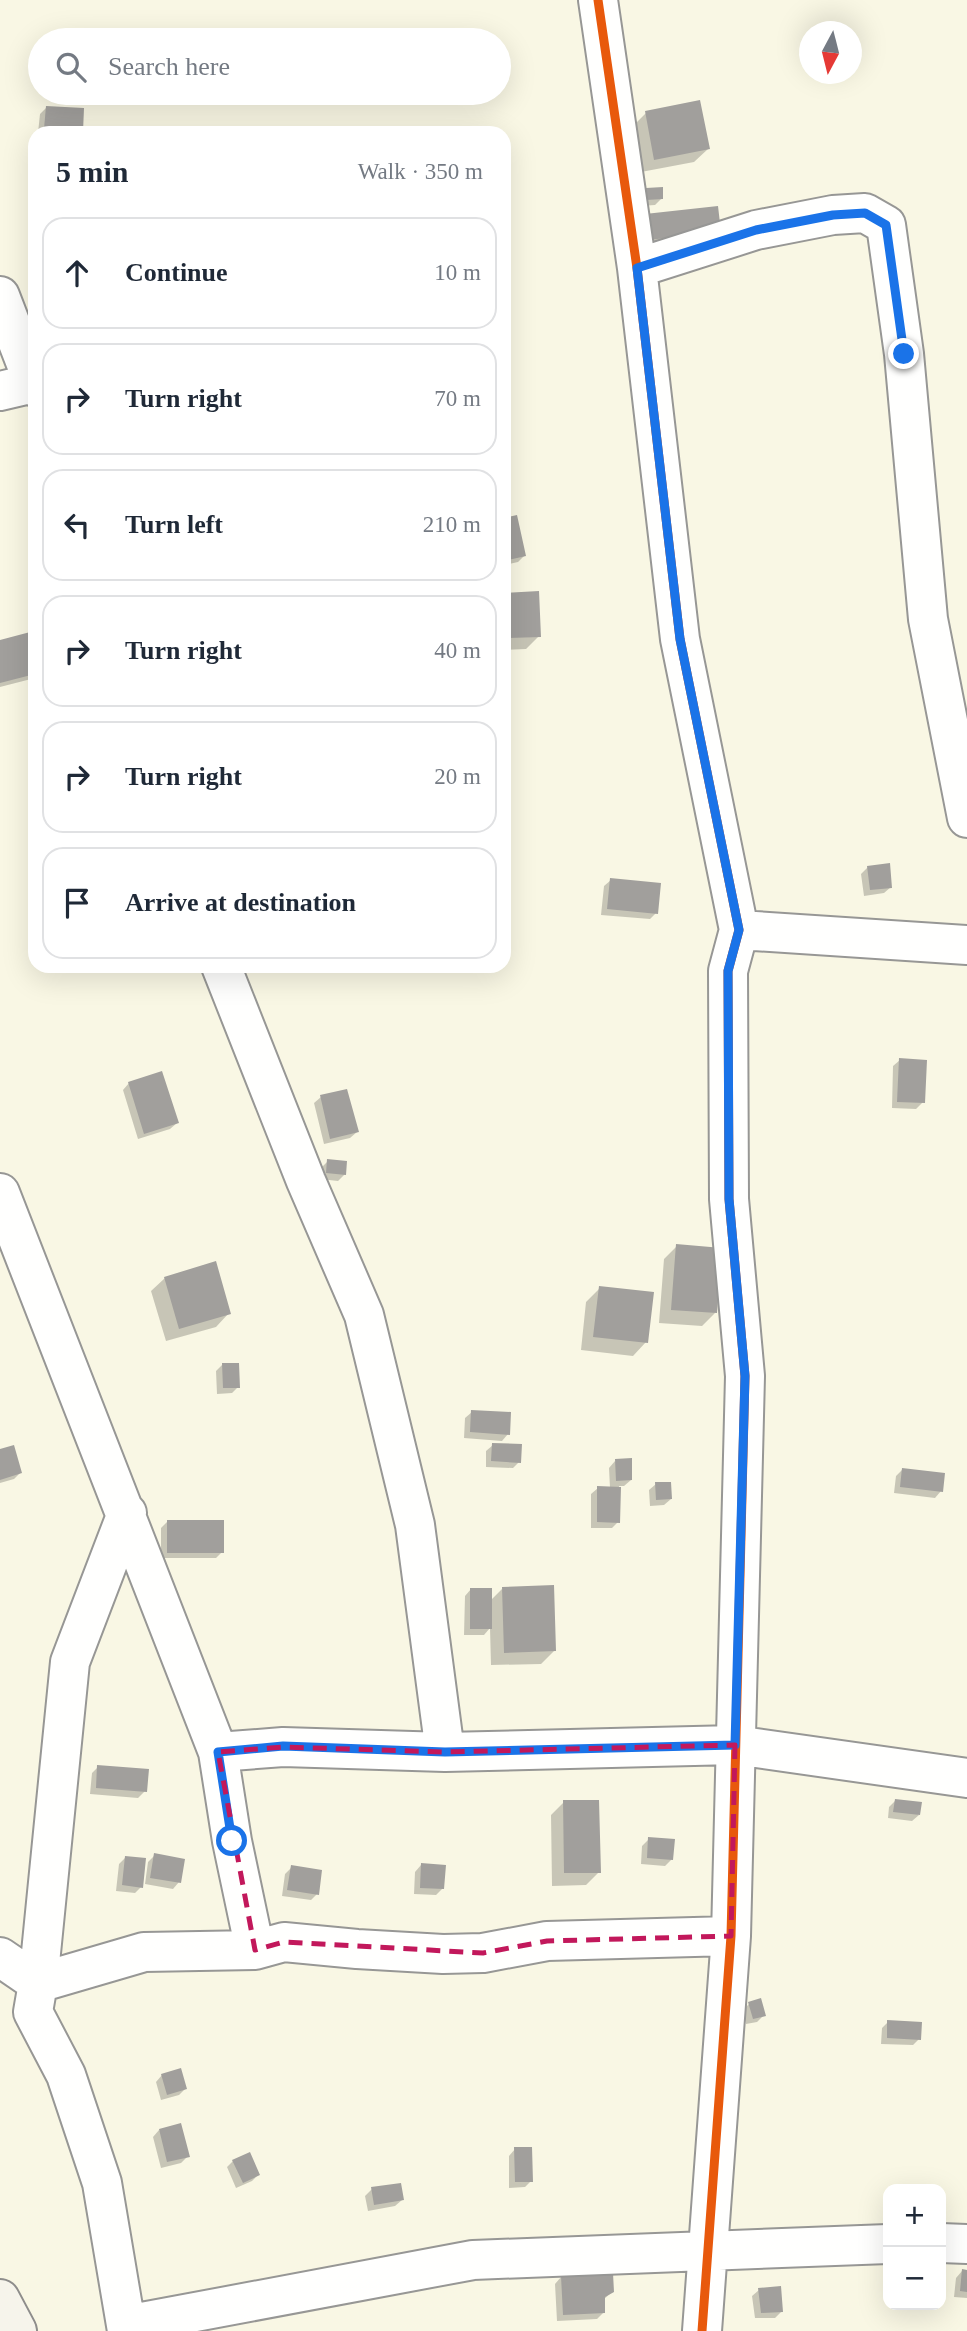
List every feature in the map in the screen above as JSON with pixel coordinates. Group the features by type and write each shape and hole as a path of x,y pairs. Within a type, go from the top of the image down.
{"street":[{"path":"598,0 637,268 680,639 739,930 728,971 729,1199 745,1376 731,1936 702,2331"},
{"path":"637,268 756,230 833,215 865,213 886,225 904,354 928,619 967,818"},
{"path":"0,296 23,387"},
{"path":"739,930 967,945"},
{"path":"224,973 306,1181 364,1315 415,1525 445,1752"},
{"path":"0,1193 218,1752 232,1841 255,1950"},
{"path":"127,1513 70,1662 33,2012 66,2075 103,2183 127,2328 473,2260 883,2244"},
{"path":"218,1752 283,1746 445,1752 735,1745 967,1778"},
{"path":"38,1983 144,1952 255,1950 284,1942 357,1949 483,1953 548,1941 731,1936"},
{"path":"0,1957 38,1983"},
{"path":"946,2243 967,2244"},
{"path":"0,2298 17,2331"}],"highlighted area":[{"path":"735,1745 731,1936 547,1941 483,1953 284,1942 255,1950 218,1752 283,1747 445,1752"}],"shaded area":[{"path":"0,0 967,0 967,2331 0,2331"}],"building":[{"path":"700,100 710,149 654,160 645,111"},
{"path":"46,106 84,108 83,126 44,126"},
{"path":"663,187 663,199 646,200 646,188"},
{"path":"718,206 721,232 648,240 645,214"},
{"path":"517,515 526,556 511,559 511,516"},
{"path":"539,591 541,637 511,638 511,593"},
{"path":"28,633 28,676 0,683 0,640"},
{"path":"890,863 892,888 870,890 867,866"},
{"path":"610,878 661,883 658,914 607,909"},
{"path":"899,1058 927,1060 925,1103 897,1102"},
{"path":"162,1071 179,1123 144,1134 128,1082"},
{"path":"347,1089 359,1132 330,1139 320,1095"},
{"path":"327,1159 347,1161 346,1175 326,1173"},
{"path":"676,1244 722,1248 717,1313 671,1310"},
{"path":"216,1261 231,1314 179,1329 164,1277"},
{"path":"599,1286 654,1292 648,1343 593,1337"},
{"path":"222,1363 239,1363 240,1388 223,1388"},
{"path":"471,1410 511,1412 510,1435 470,1432"},
{"path":"492,1443 522,1444 521,1463 491,1461"},
{"path":"14,1445 22,1473 0,1480 0,1449"},
{"path":"632,1458 632,1480 616,1481 615,1459"},
{"path":"902,1468 945,1473 943,1492 900,1487"},
{"path":"655,1482 671,1482 672,1499 656,1500"},
{"path":"597,1486 621,1487 620,1523 597,1522"},
{"path":"167,1520 224,1520 224,1553 167,1553"},
{"path":"554,1585 556,1651 504,1653 502,1587"},
{"path":"470,1588 492,1588 492,1629 470,1629"},
{"path":"97,1765 149,1769 147,1792 96,1788"},
{"path":"895,1799 922,1802 920,1815 893,1812"},
{"path":"563,1800 599,1800 601,1873 564,1873"},
{"path":"648,1837 675,1839 673,1860 647,1858"},
{"path":"154,1853 185,1859 181,1883 150,1878"},
{"path":"125,1856 146,1858 143,1888 122,1885"},
{"path":"421,1863 446,1865 444,1889 420,1888"},
{"path":"291,1865 322,1870 319,1895 287,1890"},
{"path":"761,1998 766,2016 753,2019 748,2002"},
{"path":"887,2020 922,2022 921,2040 887,2038"},
{"path":"181,2068 187,2089 167,2095 161,2074"},
{"path":"181,2123 190,2157 167,2162 159,2129"},
{"path":"514,2147 532,2147 533,2182 515,2182"},
{"path":"250,2152 260,2175 243,2183 232,2160"},
{"path":"401,2183 404,2200 374,2205 371,2187"},
{"path":"962,2269 967,2270 967,2292 960,2291"},
{"path":"613,2273 614,2292 605,2297 605,2313 563,2315 561,2276"},
{"path":"781,2286 783,2312 761,2313 758,2288"}],"cycle path":[{"path":"598,0 637,268 680,639 739,930 728,971 729,1199 745,1376 731,1936 702,2331"}],"route":[{"path":"232,1841 218,1752 283,1746 445,1752 735,1745 745,1376 729,1199 728,971 739,930 680,639 637,268 756,230 833,215 865,213 886,225 904,354"}]}
